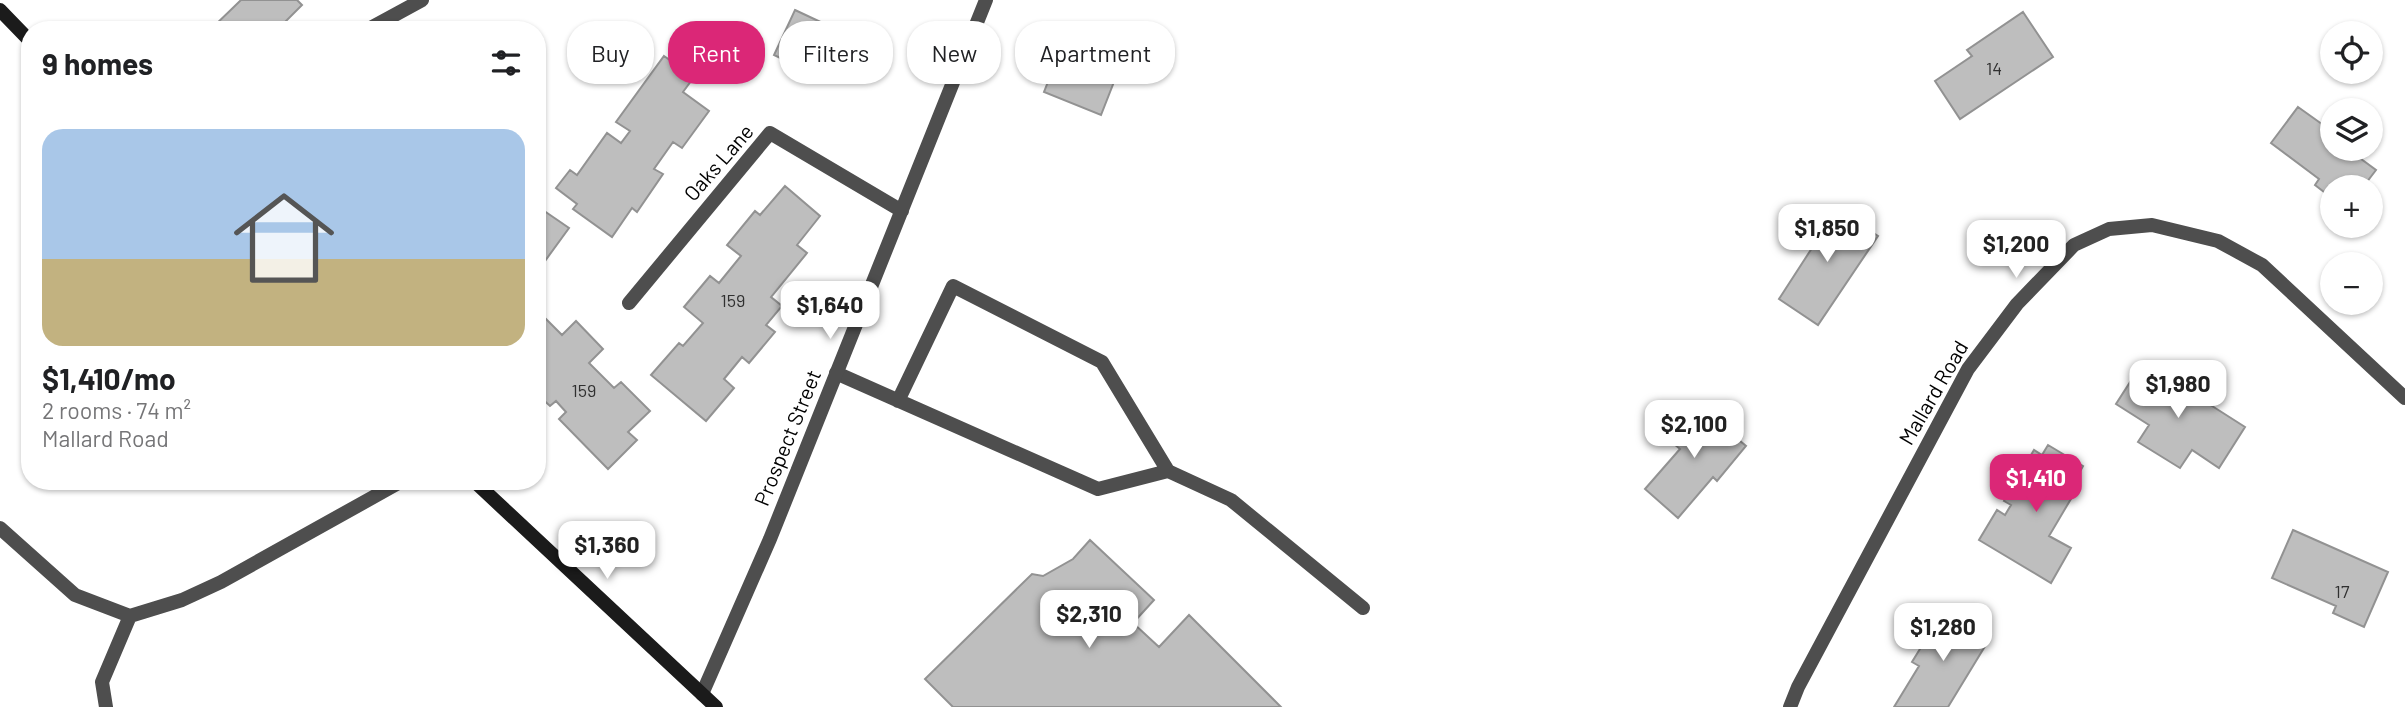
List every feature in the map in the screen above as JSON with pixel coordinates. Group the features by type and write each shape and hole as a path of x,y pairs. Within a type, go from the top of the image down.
{"main road":[{"path":"0,10 21,32"},
{"path":"484,490 716,707"}],"street":[{"path":"384,21 422,0"},
{"name":"Prospect Street","path":"702,694 770,539 986,0"},
{"name":"Oaks Lane","path":"629,303 770,133 902,211"},
{"name":"Mallard Road","path":"1790,707 1798,687 1968,369 2017,304 2074,245 2109,229 2152,225 2218,241 2262,265 2405,398"},
{"path":"898,401 953,286 1102,362 1168,471 1231,500 1363,608"},
{"path":"836,373 1098,489 1168,471"},
{"path":"0,528 75,596 130,615 182,600 221,582 385,490"},
{"path":"106,707 102,682 130,615"}],"building":[{"path":"241,0 297,0 302,5 286,21 219,21"},
{"path":"795,10 818,21 790,21"},
{"path":"2023,12 2053,57 1960,119 1935,81 1972,56 1967,50"},
{"path":"779,44 779,57 774,55"},
{"path":"664,56 668,59 668,84 689,84 683,92 709,111 682,148 673,142 654,169 663,174 637,212 632,208 612,237 573,209 577,204 556,188 570,170 577,175 607,133 621,143 630,131 616,122 644,84 654,84 654,70"},
{"path":"1047,84 1113,84 1101,115 1044,92"},
{"path":"2298,107 2320,123 2320,161 2364,161 2376,170 2372,175 2320,175 2320,189 2315,185 2319,179 2271,143"},
{"path":"785,186 820,216 797,245 807,253 771,297 782,306 766,325 775,332 749,363 742,357 724,379 734,388 706,421 651,375 679,343 683,346 703,323 684,307 710,276 719,283 741,256 727,245 755,211 760,215"},
{"path":"1819,210 1833,220 1839,210 1878,236 1818,325 1779,299 1812,248 1799,240"},
{"path":"546,212 569,228 546,260"},
{"path":"546,319 562,335 576,321 603,349 589,363 614,388 621,382 650,411 628,432 637,440 608,469 559,419 566,412 556,401 550,406 546,402"},
{"path":"2143,362 2245,427 2219,468 2192,450 2180,468 2138,442 2149,425 2116,404"},
{"path":"1696,404 1746,446 1717,481 1713,477 1678,518 1645,489 1680,449 1667,438"},
{"path":"2048,445 2083,466 2073,484 2078,487 2049,536 2071,548 2051,583 1979,540 1997,510 2005,515 2011,505 2004,501 2034,450 2042,455"},
{"path":"2293,530 2388,572 2364,627 2333,613 2336,606 2272,578"},
{"path":"1090,540 1154,600 1133,623 1159,647 1189,615 1281,707 953,707 925,679 1032,574 1043,576 1073,559"},
{"path":"1944,610 1990,638 1948,707 1894,707 1919,666 1912,662"}]}
